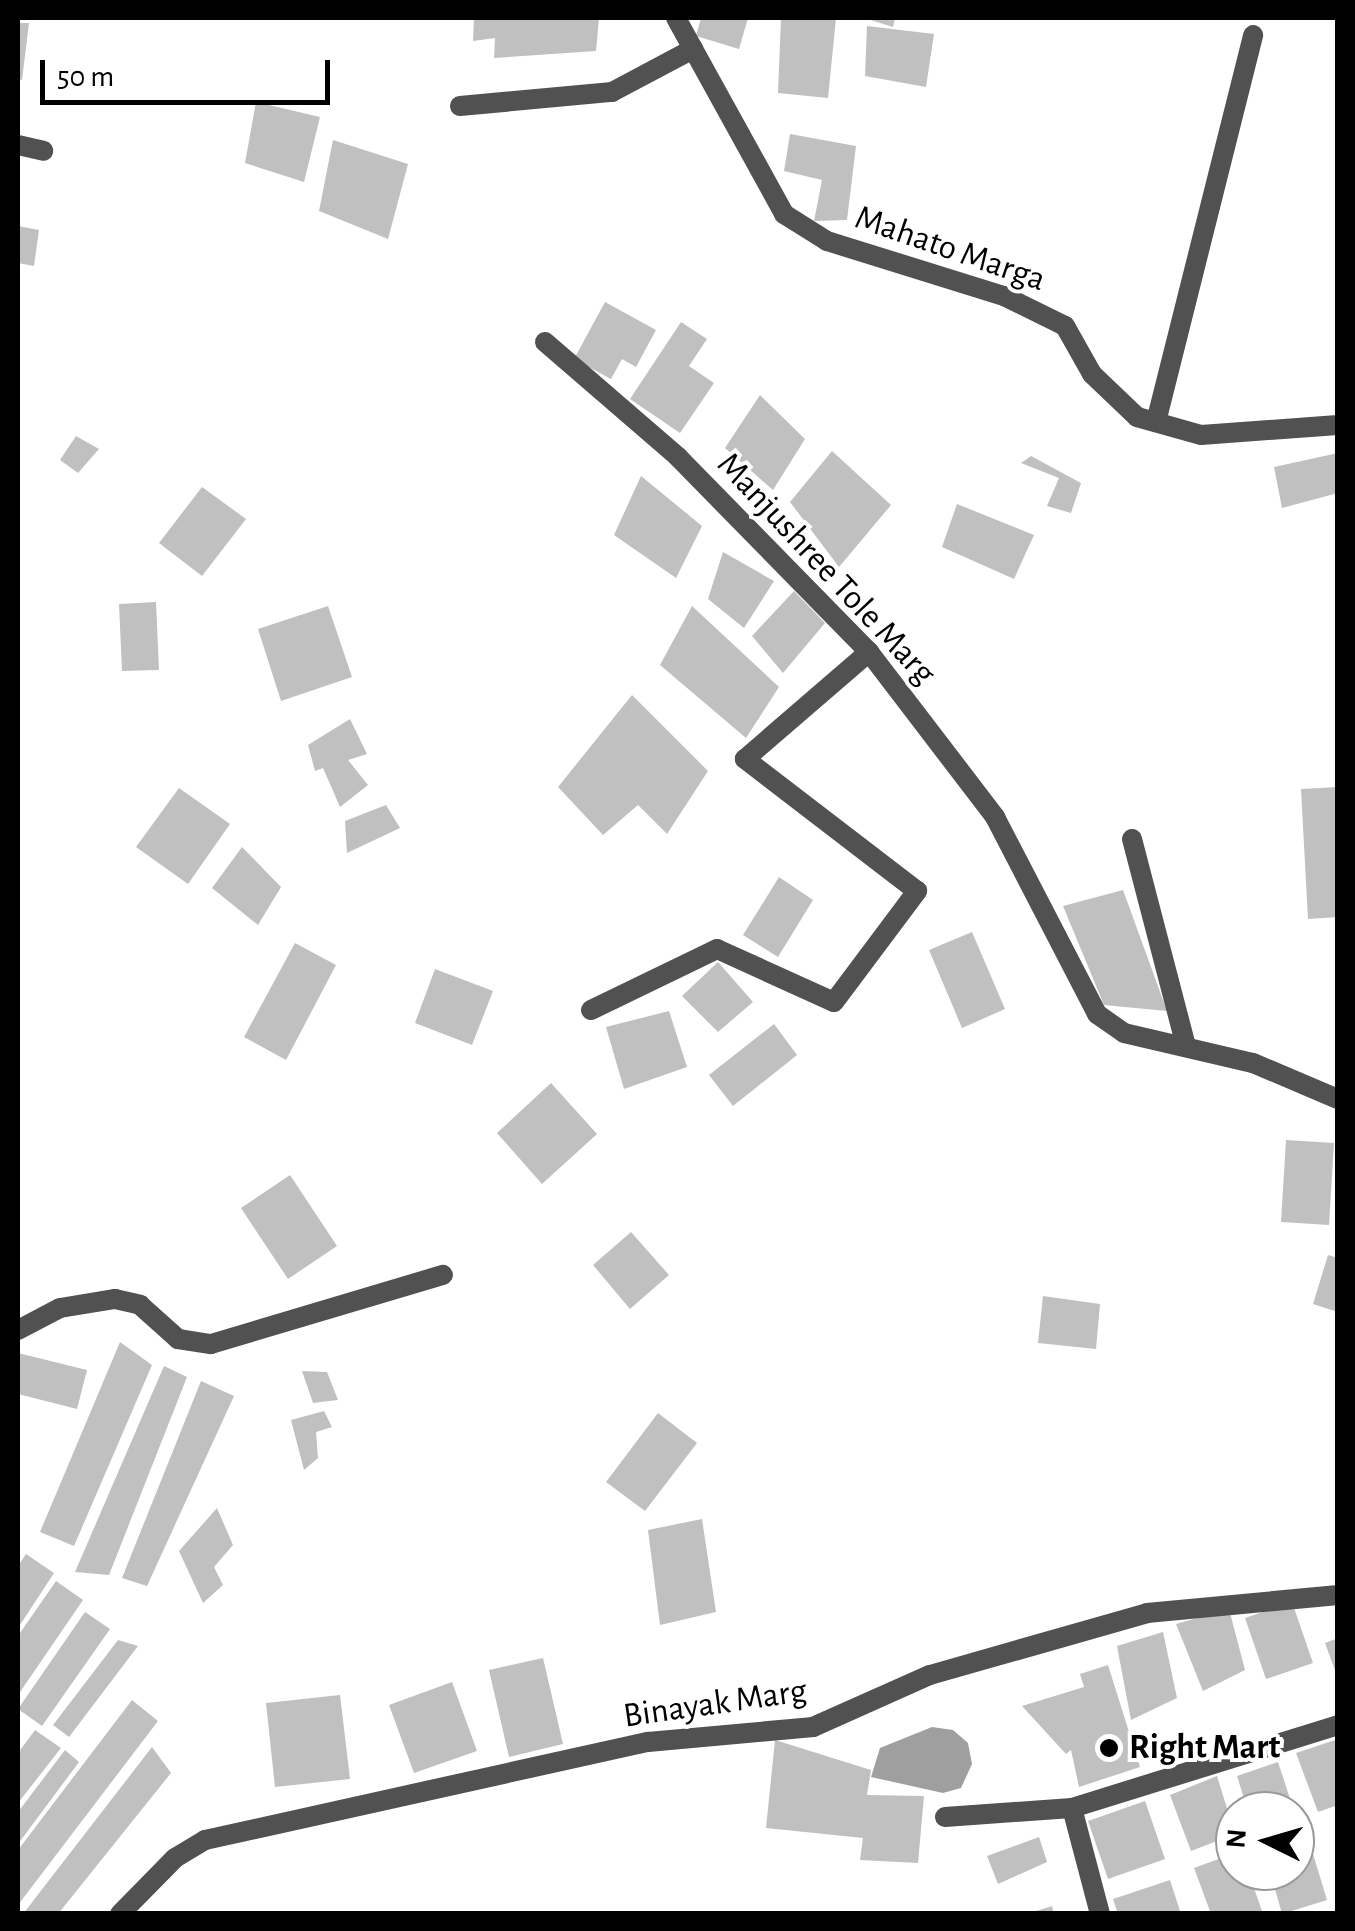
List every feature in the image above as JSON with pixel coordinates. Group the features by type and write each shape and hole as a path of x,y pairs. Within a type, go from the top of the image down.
{"street":[{"name":"Mahato Marga","path":"676,18 784,214 827,240 1004,296 1064,326 1092,374 1137,417 1201,435 1338,424"},
{"path":"1156,422 1253,35"},
{"path":"460,106 612,92 694,49"},
{"path":"18,145 43,151"},
{"name":"Manjushree Tole Marg","path":"546,342 678,457 868,652 994,817 1097,1014 1124,1033 1252,1063 1338,1099"},
{"path":"591,1010 717,949 834,1002 916,891 745,759 868,652"},
{"path":"1132,839 1186,1047"},
{"path":"18,1330 60,1308 114,1299 140,1306 178,1339 211,1344 442,1275"},
{"name":"Binayak Marg","path":"120,1914 174,1858 205,1840 648,1742 813,1728 930,1674 1147,1613 1338,1595"},
{"path":"945,1818 1072,1808 1338,1724"},
{"path":"1072,1808 1100,1914"}],"shaded area":[{"path":"932,1727 953,1730 968,1743 972,1764 961,1788 943,1793 871,1777 880,1748"}],"building":[{"path":"474,18 599,18 596,51 494,58 495,38 473,41"},
{"path":"701,18 748,18 739,49 696,36"},
{"path":"781,18 836,18 828,98 778,93"},
{"path":"864,18 895,18 893,27"},
{"path":"18,23 29,23 22,80 18,79"},
{"path":"867,26 934,34 926,87 865,76"},
{"path":"256,102 320,117 304,182 245,163"},
{"path":"790,134 856,146 847,220 814,221 822,180 784,171"},
{"path":"333,140 408,164 388,239 319,211"},
{"path":"18,226 39,230 34,266 18,263"},
{"path":"605,302 656,330 636,367 622,359 611,379 574,359"},
{"path":"681,322 707,339 689,366 714,383 680,433 630,399"},
{"path":"760,395 805,439 773,490 725,448"},
{"path":"76,436 99,449 78,473 60,460"},
{"path":"832,451 891,505 839,567 790,502"},
{"path":"1338,453 1338,493 1282,508 1274,467"},
{"path":"1031,456 1081,483 1071,513 1047,506 1059,478 1021,463"},
{"path":"641,476 702,526 676,578 614,535"},
{"path":"202,487 246,519 202,576 159,543"},
{"path":"957,504 1034,535 1014,579 942,547"},
{"path":"723,552 774,581 744,628 708,599"},
{"path":"794,591 825,623 783,673 752,636"},
{"path":"156,602 159,670 122,671 119,604"},
{"path":"328,606 352,677 281,701 258,629"},
{"path":"692,606 779,687 746,738 660,665"},
{"path":"632,695 708,771 667,834 638,805 603,835 558,787"},
{"path":"350,719 367,754 348,760 368,785 340,807 323,768 315,771 308,745"},
{"path":"1338,787 1338,917 1308,919 1301,789"},
{"path":"179,788 230,824 188,884 136,847"},
{"path":"386,805 400,828 347,853 345,821"},
{"path":"242,847 281,887 258,925 212,888"},
{"path":"779,877 813,900 778,957 743,935"},
{"path":"1123,890 1167,1011 1104,1005 1063,906"},
{"path":"972,932 1005,1009 962,1028 929,950"},
{"path":"295,943 336,965 286,1060 244,1037"},
{"path":"718,962 753,1002 718,1032 682,996"},
{"path":"435,969 493,991 472,1045 415,1023"},
{"path":"669,1011 687,1067 624,1089 606,1027"},
{"path":"774,1024 797,1055 733,1106 709,1075"},
{"path":"551,1083 597,1134 542,1184 497,1133"},
{"path":"1286,1140 1334,1143 1329,1225 1281,1222"},
{"path":"290,1175 337,1246 288,1279 241,1208"},
{"path":"631,1232 669,1275 630,1309 593,1265"},
{"path":"1328,1255 1338,1258 1338,1312 1313,1304"},
{"path":"1043,1296 1100,1304 1096,1349 1038,1343"},
{"path":"120,1342 152,1365 74,1546 40,1532"},
{"path":"18,1353 87,1370 77,1409 18,1394"},
{"path":"164,1366 187,1377 109,1575 75,1572"},
{"path":"302,1371 327,1372 338,1400 313,1403"},
{"path":"201,1381 234,1396 147,1586 122,1578"},
{"path":"324,1411 332,1427 316,1432 318,1458 304,1470 291,1420"},
{"path":"658,1413 697,1443 645,1511 606,1482"},
{"path":"217,1508 233,1545 214,1567 223,1585 203,1603 179,1551"},
{"path":"702,1519 716,1612 660,1625 648,1530"},
{"path":"26,1554 54,1573 18,1628 18,1566"},
{"path":"56,1581 83,1600 18,1695 18,1636"},
{"path":"1292,1602 1313,1663 1266,1679 1245,1618"},
{"path":"1229,1609 1245,1670 1203,1691 1176,1624"},
{"path":"85,1612 110,1629 42,1726 18,1709"},
{"path":"1163,1632 1177,1698 1131,1720 1117,1646"},
{"path":"1338,1638 1338,1676 1337,1676 1325,1643"},
{"path":"118,1640 138,1646 69,1737 53,1725"},
{"path":"543,1658 563,1744 509,1757 489,1670"},
{"path":"1108,1665 1140,1767 1079,1787 1071,1750 1066,1754 1022,1706 1084,1687 1080,1674"},
{"path":"452,1682 477,1751 414,1773 389,1705"},
{"path":"340,1695 350,1779 275,1787 266,1703"},
{"path":"132,1700 158,1721 18,1905 18,1850"},
{"path":"35,1730 61,1748 18,1803 18,1753"},
{"path":"1338,1739 1338,1805 1318,1812 1315,1791 1310,1791 1296,1753"},
{"path":"775,1740 871,1770 867,1795 924,1796 918,1863 860,1860 863,1838 766,1828"},
{"path":"152,1747 171,1773 58,1914 23,1914"},
{"path":"65,1750 79,1762 18,1844 18,1812"},
{"path":"1278,1762 1287,1791 1242,1791 1237,1776"},
{"path":"1217,1776 1222,1791 1215,1791 1215,1842 1191,1851 1170,1795"},
{"path":"1145,1801 1165,1859 1108,1879 1088,1821"},
{"path":"1039,1837 1047,1862 998,1884 987,1856"},
{"path":"1215,1860 1215,1891 1255,1891 1263,1914 1211,1914 1194,1868"},
{"path":"1315,1860 1327,1900 1282,1914 1276,1891 1315,1891"},
{"path":"1170,1880 1181,1914 1118,1914 1113,1899"},
{"path":"1052,1906 1054,1914 1030,1914 1030,1913"}],"place":[{"name":"Right Mart","path":"1109,1748"}]}
